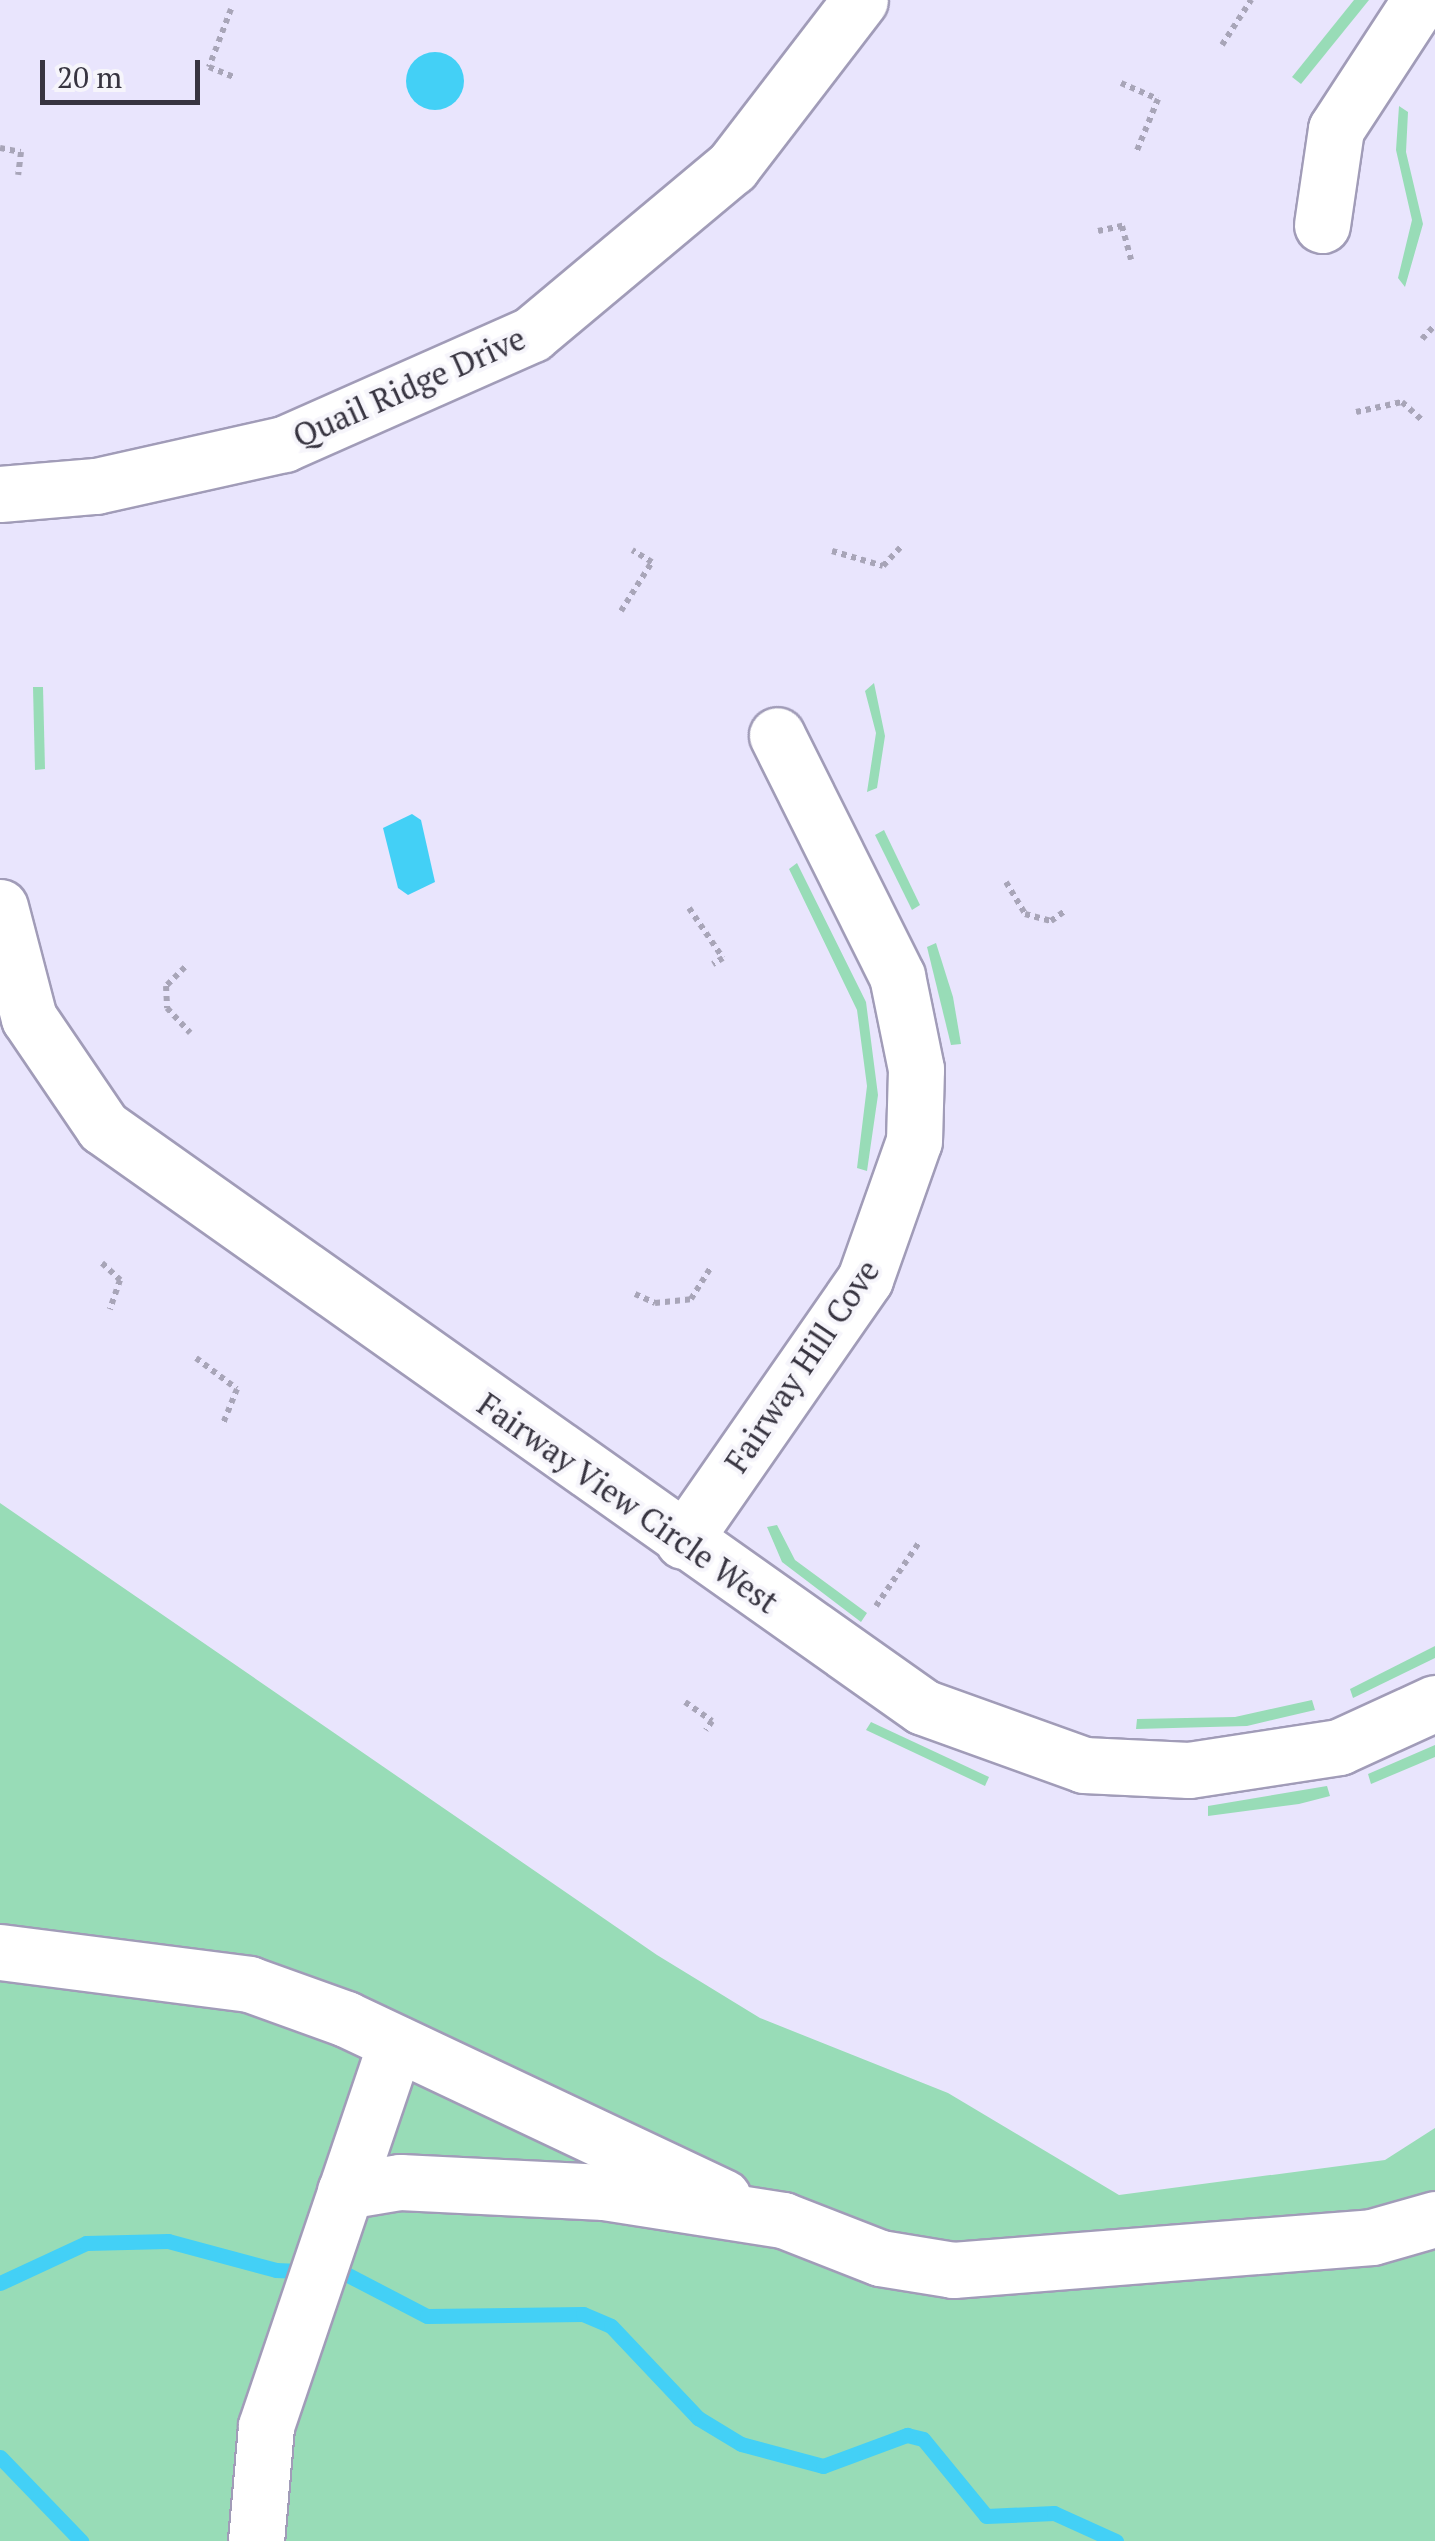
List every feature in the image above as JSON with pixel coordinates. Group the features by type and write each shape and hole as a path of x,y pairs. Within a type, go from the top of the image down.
{"street":[{"name":"Quail Ridge Drive","path":"0,494 96,486 284,444 532,334 732,167 860,0"},
{"path":"1322,226 1336,129 1420,0"},
{"name":"Fairway Hill Cove","path":"683,1540 865,1278 900,1202 914,1141 913,1039 897,976 776,735"},
{"name":"Fairway View Circle West","path":"0,906 29,1018 103,1127 922,1706 1084,1765 1261,1764 1350,1743 1435,1703"},
{"path":"0,1952 250,1984 396,2043 678,2170 750,2214"},
{"path":"256,2541 266,2426 304,2304 396,2043"},
{"path":"338,2211 400,2182 604,2192 750,2214 909,2265 1017,2272 1372,2237 1435,2219"}],"path":[{"path":"1222,45 1251,0"},
{"path":"231,9 209,67 234,76"},
{"path":"1121,83 1158,99 1136,153"},
{"path":"0,148 21,152 18,175"},
{"path":"1098,231 1122,226 1131,260"},
{"path":"1422,338 1435,325"},
{"path":"1356,412 1402,402 1423,421"},
{"path":"832,552 883,566 901,547"},
{"path":"621,611 652,562 632,550"},
{"path":"1006,882 1024,914 1051,921 1066,910"},
{"path":"690,908 723,958 712,964"},
{"path":"185,967 166,986 167,1008 190,1033"},
{"path":"102,1263 120,1280 110,1310"},
{"path":"635,1294 655,1303 691,1299 710,1269"},
{"path":"196,1358 237,1389 223,1424"},
{"path":"873,1610 920,1541"},
{"path":"686,1702 712,1721 706,1730"}],"green space":[{"path":"1354,0 1369,0 1301,84 1292,77"},
{"path":"1399,106 1408,112 1406,152 1423,224 1405,287 1398,278 1412,220 1396,150"},
{"path":"874,683 885,736 877,788 867,792 876,733 865,691"},
{"path":"33,687 43,687 45,769 35,770"},
{"path":"884,830 920,905 912,910 875,835"},
{"path":"797,863 866,1002 878,1095 867,1171 857,1168 867,1086 857,1010 789,869"},
{"path":"936,943 953,997 961,1044 951,1045 927,947"},
{"path":"0,1503 657,1955 760,2018 948,2093 1119,2195 1385,2160 1435,2128 1435,2541 0,2541"},
{"path":"777,1525 795,1560 867,1613 861,1622 782,1562 767,1527"},
{"path":"1435,1646 1435,1658 1353,1698 1350,1689"},
{"path":"1312,1700 1315,1710 1247,1726 1136,1729 1137,1719 1235,1717"},
{"path":"871,1722 989,1777 985,1786 866,1730"},
{"path":"1435,1745 1435,1757 1371,1784 1368,1774"},
{"path":"1327,1786 1330,1796 1299,1804 1208,1816 1208,1806"}],"water":[{"path":"435,52 456,60 464,81 456,102 435,110 414,102 406,81 414,60"},
{"path":"412,814 421,820 435,882 408,895 398,888 383,828"}],"waterway":[{"path":"0,2283 86,2243 168,2241 276,2270 344,2273 427,2316 583,2314 611,2326 698,2418 741,2444 823,2466 907,2435 923,2439 986,2516 1054,2513 1116,2541"},
{"path":"0,2457 81,2541"}]}
